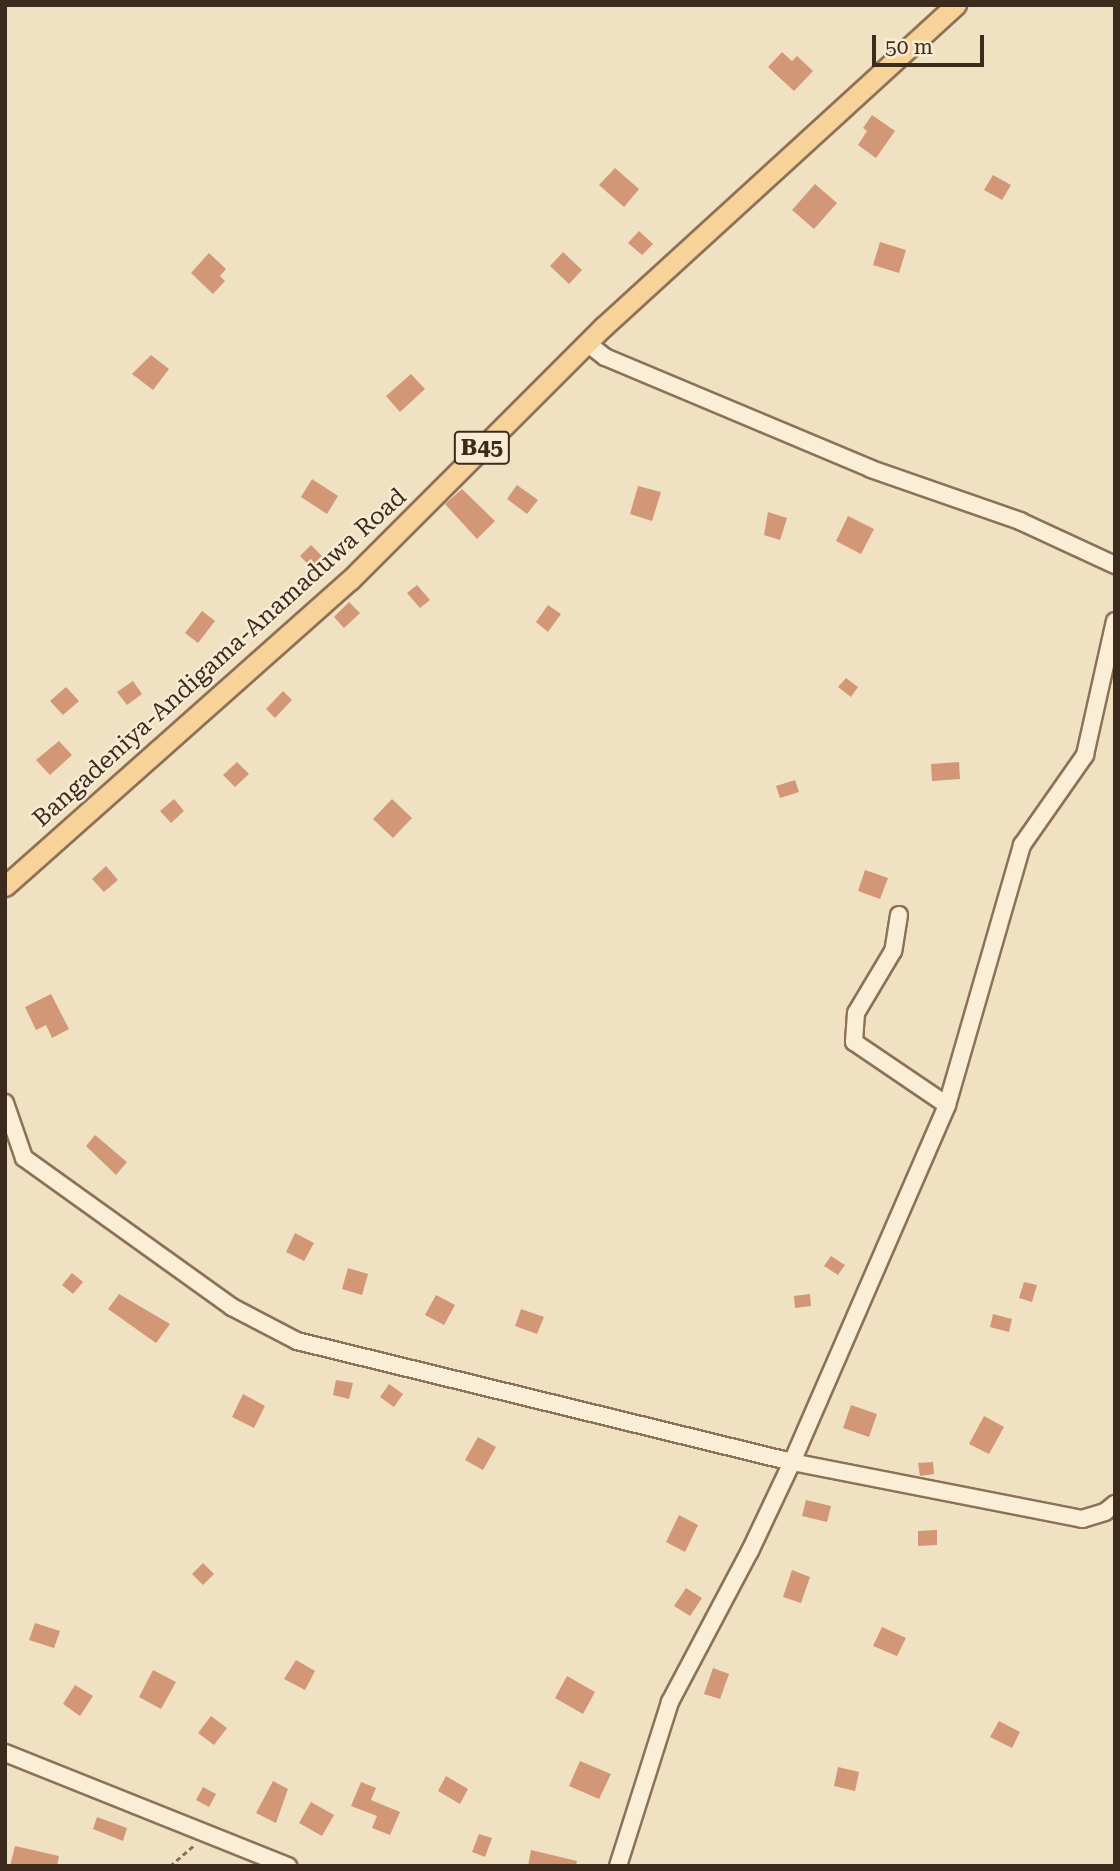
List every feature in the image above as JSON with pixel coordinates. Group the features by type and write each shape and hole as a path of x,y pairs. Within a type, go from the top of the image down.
{"main road":[{"name":"Bangadeniya-Andigama-Anamaduwa Road","path":"5,886 350,580 587,343 956,5"}],"street":[{"path":"587,343 605,357 630,368 872,469 1020,521 1115,565"},
{"path":"618,1866 670,1702 750,1551 792,1462 947,1105 1022,845 1086,755 1115,621"},
{"path":"899,915 893,951 856,1013 855,1042 947,1105"},
{"path":"5,1103 24,1158 232,1307 297,1341 792,1462 1082,1520 1105,1513 1115,1504"},
{"path":"5,1753 288,1866"}],"path":[{"path":"170,1866 208,1832"}],"building":[{"path":"782,52 792,61 797,56 813,71 794,91 768,67"},
{"path":"872,115 895,131 876,158 858,145 867,131 863,128"},
{"path":"615,168 639,189 624,207 599,185"},
{"path":"993,175 1011,185 1002,200 984,190"},
{"path":"815,184 837,203 814,229 792,210"},
{"path":"639,231 653,244 642,255 628,243"},
{"path":"880,242 906,250 899,273 873,265"},
{"path":"563,252 582,270 569,284 550,266"},
{"path":"209,253 226,269 220,276 225,281 213,294 191,273"},
{"path":"151,355 169,369 153,390 132,374"},
{"path":"411,374 425,389 400,412 386,396"},
{"path":"312,479 338,496 327,514 301,497"},
{"path":"517,485 538,500 527,514 507,499"},
{"path":"638,486 661,492 652,521 630,514"},
{"path":"462,489 495,521 477,539 445,504"},
{"path":"768,512 787,518 780,540 764,535"},
{"path":"848,516 874,529 861,554 836,541"},
{"path":"311,545 322,556 311,567 300,556"},
{"path":"417,585 430,600 420,608 407,593"},
{"path":"349,602 360,613 344,628 334,617"},
{"path":"548,605 561,614 548,632 536,622"},
{"path":"202,611 215,621 198,643 185,633"},
{"path":"846,678 858,687 851,697 838,687"},
{"path":"133,681 142,694 127,705 117,692"},
{"path":"66,687 79,701 63,715 50,701"},
{"path":"283,691 292,700 275,718 266,709"},
{"path":"59,741 72,755 50,775 36,760"},
{"path":"237,762 249,774 235,787 223,775"},
{"path":"959,762 960,779 932,781 931,764"},
{"path":"795,780 799,792 780,798 776,786"},
{"path":"174,799 184,811 171,823 160,811"},
{"path":"392,799 412,818 393,838 373,819"},
{"path":"106,866 118,880 104,892 92,879"},
{"path":"865,870 888,878 880,899 858,891"},
{"path":"51,994 69,1029 52,1038 46,1025 36,1030 25,1007"},
{"path":"95,1135 127,1162 116,1175 86,1146"},
{"path":"295,1233 314,1243 304,1261 286,1252"},
{"path":"831,1256 845,1265 838,1275 824,1266"},
{"path":"348,1268 368,1274 362,1295 342,1289"},
{"path":"72,1273 83,1282 73,1294 62,1285"},
{"path":"1024,1282 1037,1285 1032,1302 1019,1298"},
{"path":"119,1294 170,1324 156,1343 108,1309"},
{"path":"810,1294 811,1306 795,1308 794,1296"},
{"path":"436,1295 455,1305 444,1325 425,1315"},
{"path":"521,1309 544,1317 537,1334 515,1326"},
{"path":"993,1314 1012,1319 1009,1332 990,1327"},
{"path":"336,1380 353,1383 349,1399 333,1395"},
{"path":"389,1384 403,1394 394,1407 380,1397"},
{"path":"243,1394 265,1406 254,1428 232,1417"},
{"path":"851,1405 877,1414 869,1437 843,1428"},
{"path":"984,1416 1004,1427 989,1454 969,1444"},
{"path":"478,1437 496,1447 483,1470 465,1460"},
{"path":"933,1462 934,1474 920,1476 918,1463"},
{"path":"806,1500 831,1506 827,1522 802,1516"},
{"path":"679,1515 698,1525 685,1552 666,1542"},
{"path":"937,1530 937,1545 918,1546 918,1531"},
{"path":"203,1563 214,1574 203,1585 192,1574"},
{"path":"792,1570 810,1577 801,1603 783,1597"},
{"path":"686,1588 702,1598 690,1616 674,1606"},
{"path":"35,1623 60,1631 54,1648 29,1640"},
{"path":"882,1627 906,1638 897,1656 873,1646"},
{"path":"296,1660 315,1671 305,1690 284,1679"},
{"path":"713,1668 729,1674 720,1699 704,1694"},
{"path":"153,1670 176,1682 161,1709 139,1697"},
{"path":"567,1676 595,1692 583,1714 555,1698"},
{"path":"75,1685 93,1696 80,1716 63,1704"},
{"path":"211,1716 227,1728 214,1745 198,1733"},
{"path":"999,1721 1020,1732 1012,1748 990,1737"},
{"path":"580,1761 611,1774 599,1799 569,1786"},
{"path":"838,1767 859,1772 855,1791 834,1786"},
{"path":"446,1776 468,1789 460,1804 438,1791"},
{"path":"273,1781 288,1789 276,1823 256,1813"},
{"path":"361,1782 376,1788 371,1800 400,1812 390,1835 372,1828 377,1816 351,1806"},
{"path":"203,1787 216,1794 209,1807 196,1800"},
{"path":"311,1802 334,1815 322,1836 299,1823"},
{"path":"97,1817 127,1828 123,1841 93,1829"},
{"path":"479,1834 492,1838 485,1857 472,1852"},
{"path":"15,1846 59,1856 57,1866 10,1866"},
{"path":"531,1850 577,1861 576,1866 528,1866"}]}
